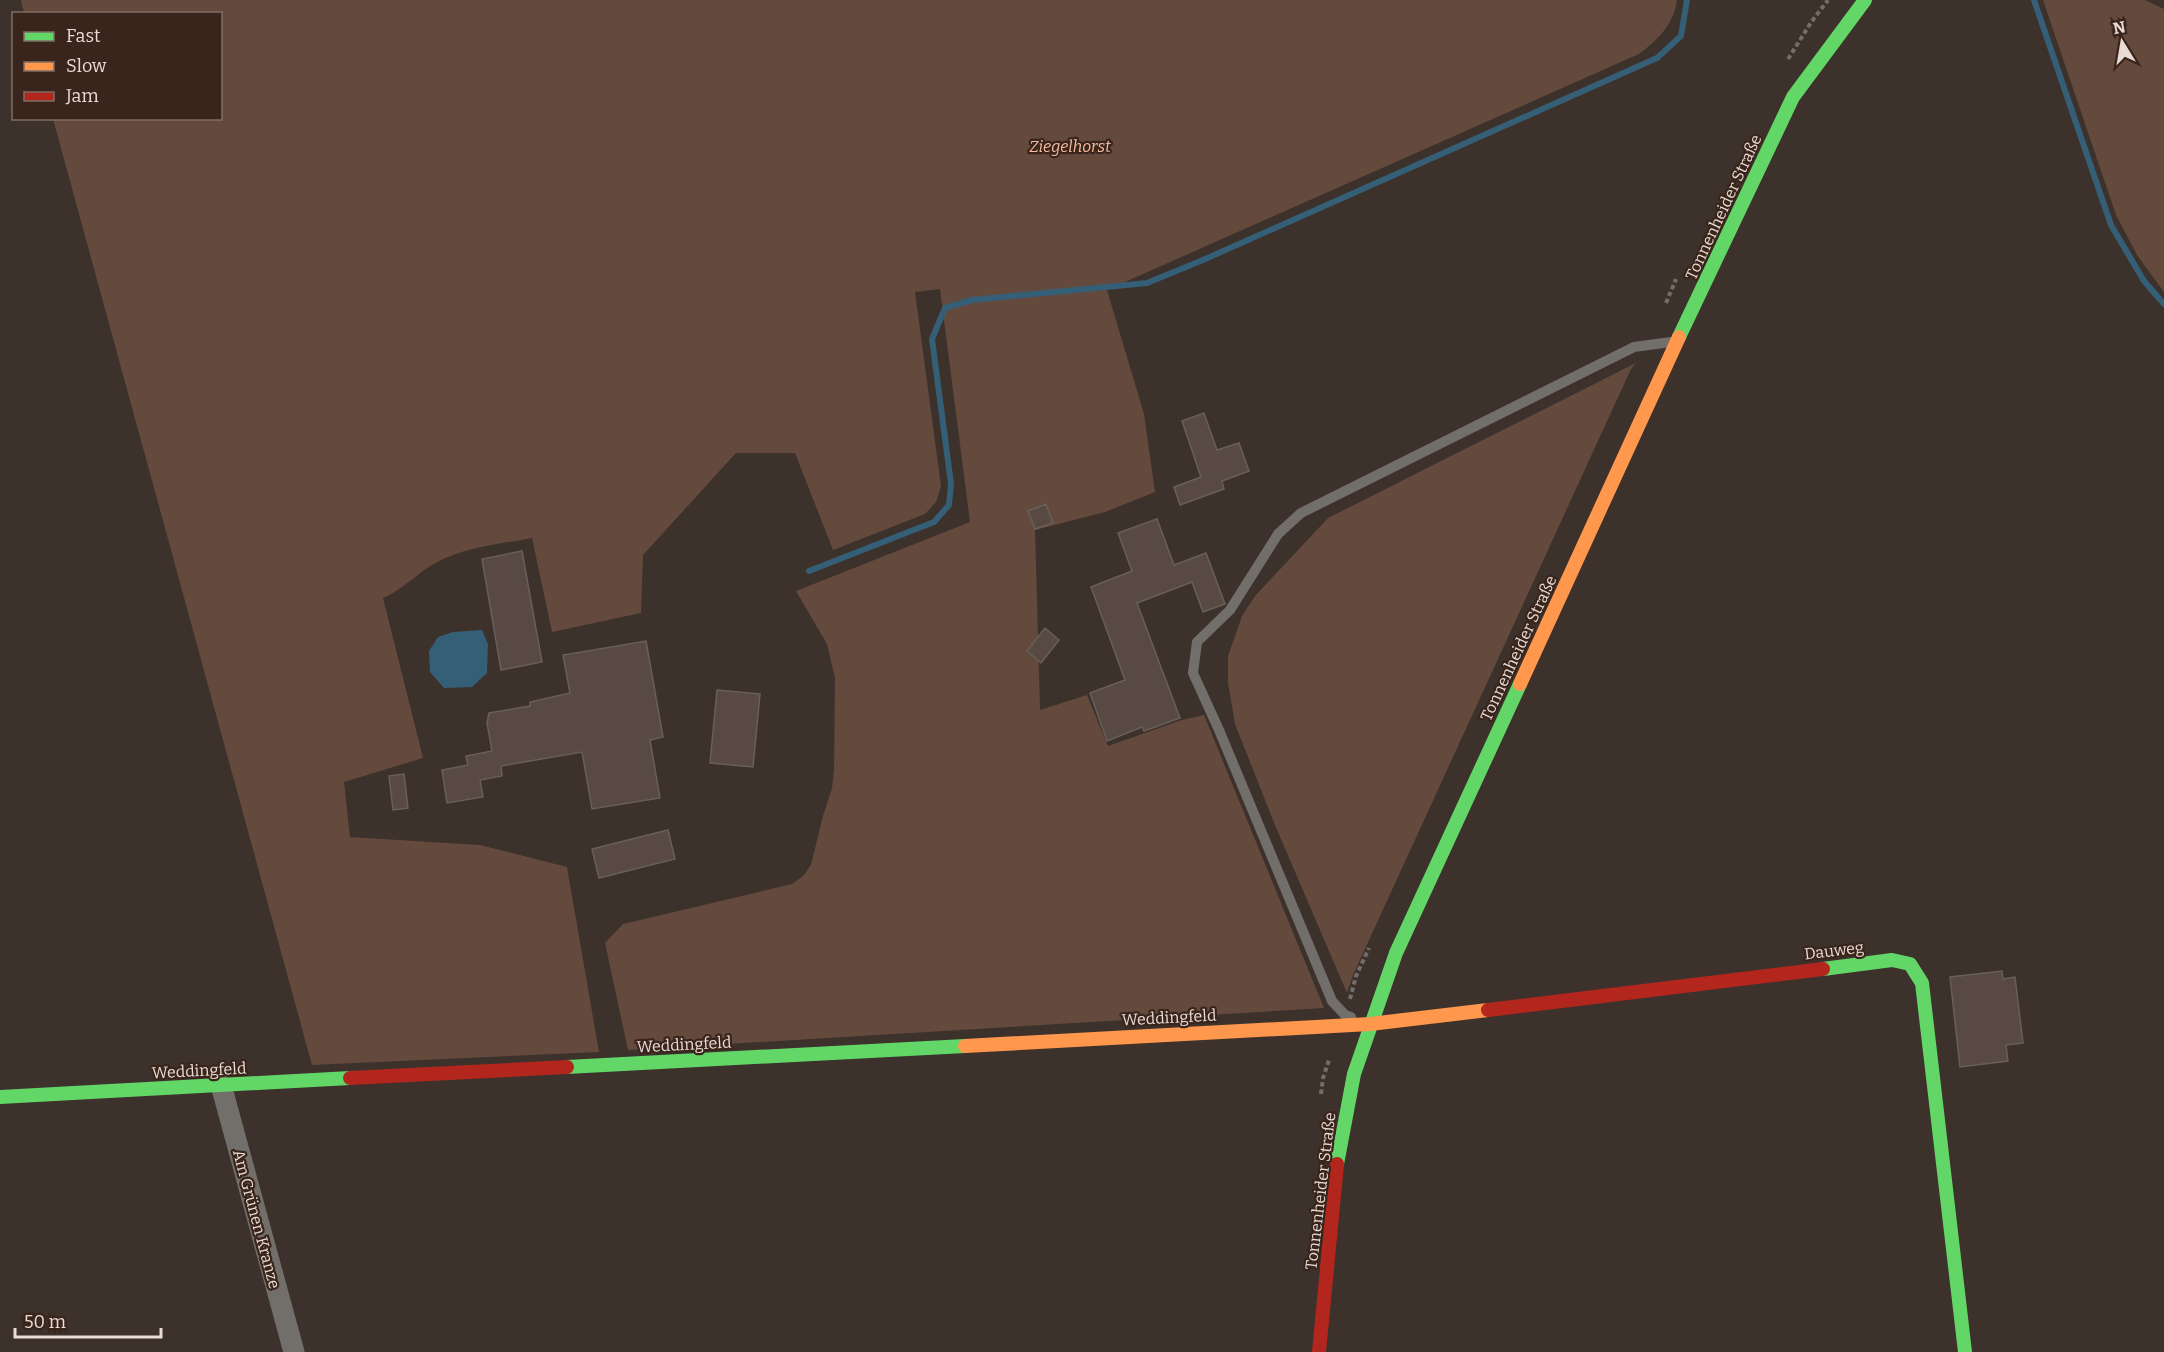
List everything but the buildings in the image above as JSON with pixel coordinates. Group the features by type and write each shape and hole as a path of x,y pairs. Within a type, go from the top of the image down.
{"street":[{"name":"Tonnenheider Straße","path":"1319,1352 1335,1173 1350,1091 1370,1024 1396,953 1677,341 1793,97 1865,0"},
{"name":"Dauweg","path":"1370,1024 1892,960 1910,964 1922,983 1965,1352"},
{"name":"Weddingfeld","path":"0,1097 1370,1024"},
{"name":"Am Grünen Kranze","path":"220,1085 294,1352"}],"lane":[{"path":"1370,1024 1345,1015 1332,1001 1193,673 1197,642 1230,610 1278,534 1301,513 1634,346 1677,341"}],"green space":[{"name":"Ziegelhorst","path":"21,0 1677,0 1669,24 1653,43 1639,54 1107,290 1144,414 1155,492 1105,512 1035,530 1040,710 1087,695 1108,746 1182,720 1204,715 1324,1008 628,1050 605,943 623,924 792,884 803,876 811,865 832,788 835,678 827,644 796,591 970,522 940,289 915,292 941,486 936,502 925,514 833,550 795,453 736,453 643,555 641,613 552,632 532,538 484,547 448,557 430,566 398,590 383,598 423,758 344,782 350,837 480,845 567,867 599,1052 312,1065 53,120 222,120 222,12 24,12"},
{"path":"2043,0 2145,0 2164,9 2164,292 2137,255 2116,215"},
{"path":"1636,363 1631,369 1353,975 1347,993 1275,825 1235,724 1228,683 1228,656 1242,616 1255,596 1328,518"}],"water":[{"path":"482,630 488,644 487,673 472,687 444,688 430,672 429,651 438,637 453,632"}],"waterway":[{"path":"809,571 934,522 949,505 951,484 932,339 945,308 972,300 1147,283 1203,260 1657,58 1681,36 1687,0"},
{"path":"2034,0 2111,225 2144,281 2164,304"}],"traffic: fast":[{"path":"1679,337 1793,97 1865,0"},
{"path":"1337,1164 1354,1074 1396,953 1520,684"},
{"path":"1823,969 1892,960 1910,964 1922,983 1965,1352"},
{"path":"567,1067 965,1046"},
{"path":"0,1097 350,1078"}],"traffic: slow":[{"path":"1520,684 1679,337"},
{"path":"965,1046 1370,1024 1488,1010"}],"traffic: jam":[{"path":"1488,1010 1823,969"},
{"path":"350,1078 567,1067"},
{"path":"1319,1352 1337,1164"}]}
